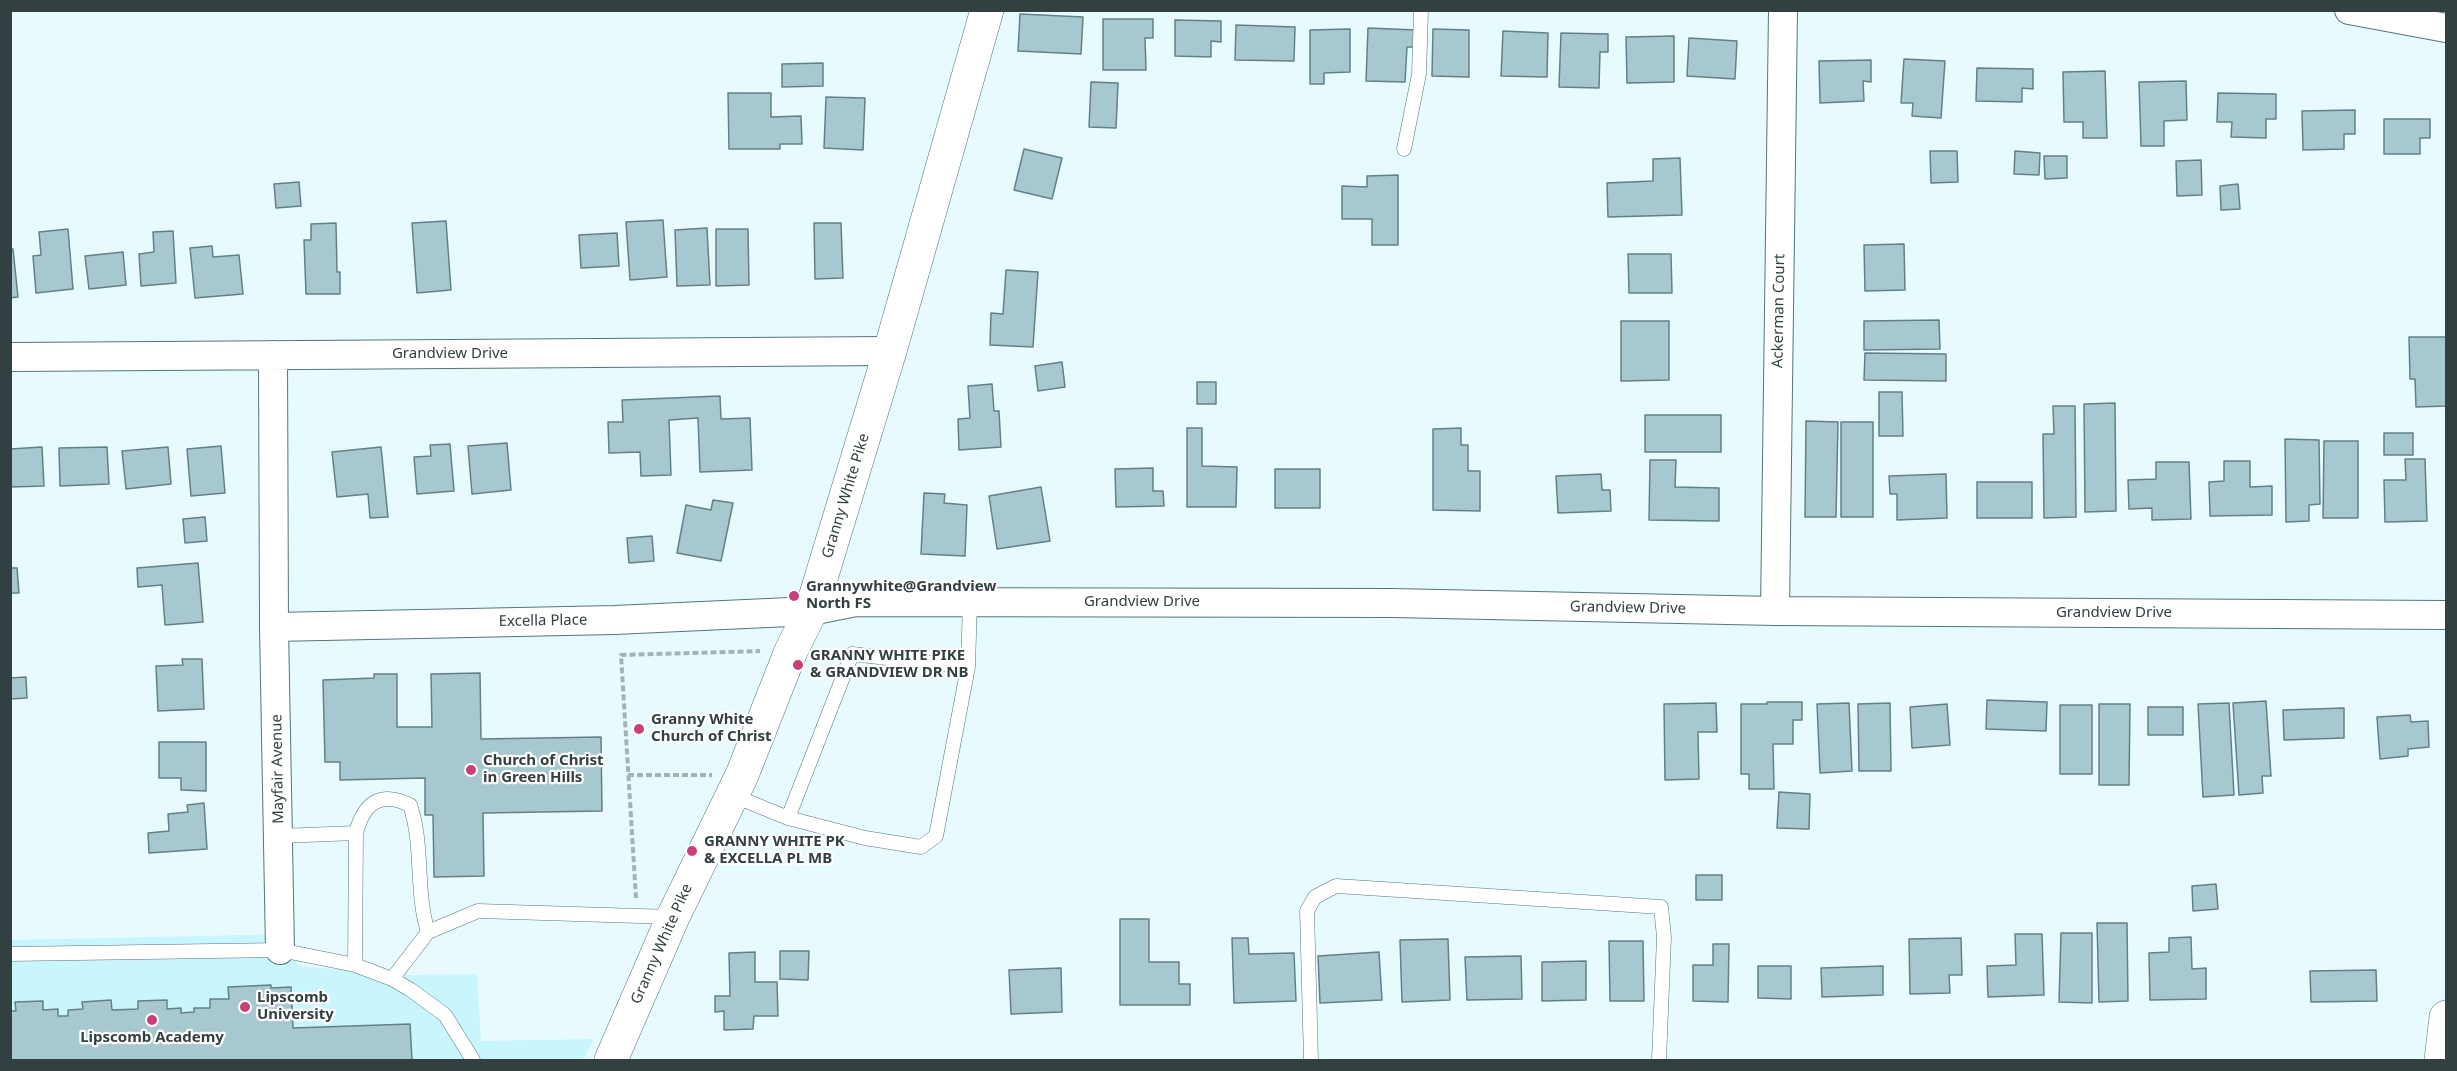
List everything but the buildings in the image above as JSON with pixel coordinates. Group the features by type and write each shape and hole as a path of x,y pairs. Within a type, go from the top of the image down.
{"main road":[{"name":"Granny White Pike","path":"610,1060 673,917 737,785 791,651 811,611 890,351 987,10"},
{"path":"2441,1060 2446,1017"}],"street":[{"name":"Ackerman Court","path":"1775,611 1783,10"},
{"path":"2349,10 2446,28"},
{"name":"Grandview Drive","path":"10,357 890,351"},
{"name":"Mayfair Avenue","path":"273,355 274,627 280,950"},
{"name":"Grandview Drive","path":"811,611 856,602 1392,603 1775,611 2446,615"},
{"name":"Excella Place","path":"274,627 615,620 811,611"}],"lane":[{"path":"1404,149 1419,74 1421,10"},
{"path":"737,785 788,818 866,838 921,847 936,836 968,667 970,602"},
{"path":"788,818 852,654 968,667"},
{"path":"355,965 356,833 359,820 369,804 386,798 410,805 415,820 422,913 428,932"},
{"path":"279,836 356,833"},
{"path":"1311,1060 1307,911 1315,897 1336,886 1661,907 1664,937 1659,1060"},
{"path":"392,979 428,932 478,911 673,917"},
{"path":"10,954 280,950 355,965 392,979 445,1015 473,1060"}],"path":[{"path":"637,916 621,655 791,651"},
{"path":"628,776 737,785"}],"shaded area":[{"name":"Lipscomb University","path":"291,934 298,966 411,975 477,974 481,1041 594,1039 583,1060 11,1060 10,940"}],"place":[{"name":"Grannywhite@Grandview North FS","path":"794,596"},
{"name":"GRANNY WHITE PIKE & GRANDVIEW DR NB","path":"798,665"},
{"name":"Granny White Church of Christ","path":"639,729"},
{"name":"Church of Christ in Green Hills","path":"471,770"},
{"name":"GRANNY WHITE PK & EXCELLA PL MB","path":"692,851"},
{"name":"Lipscomb University","path":"245,1007"},
{"name":"Lipscomb Academy","path":"152,1020"}]}
